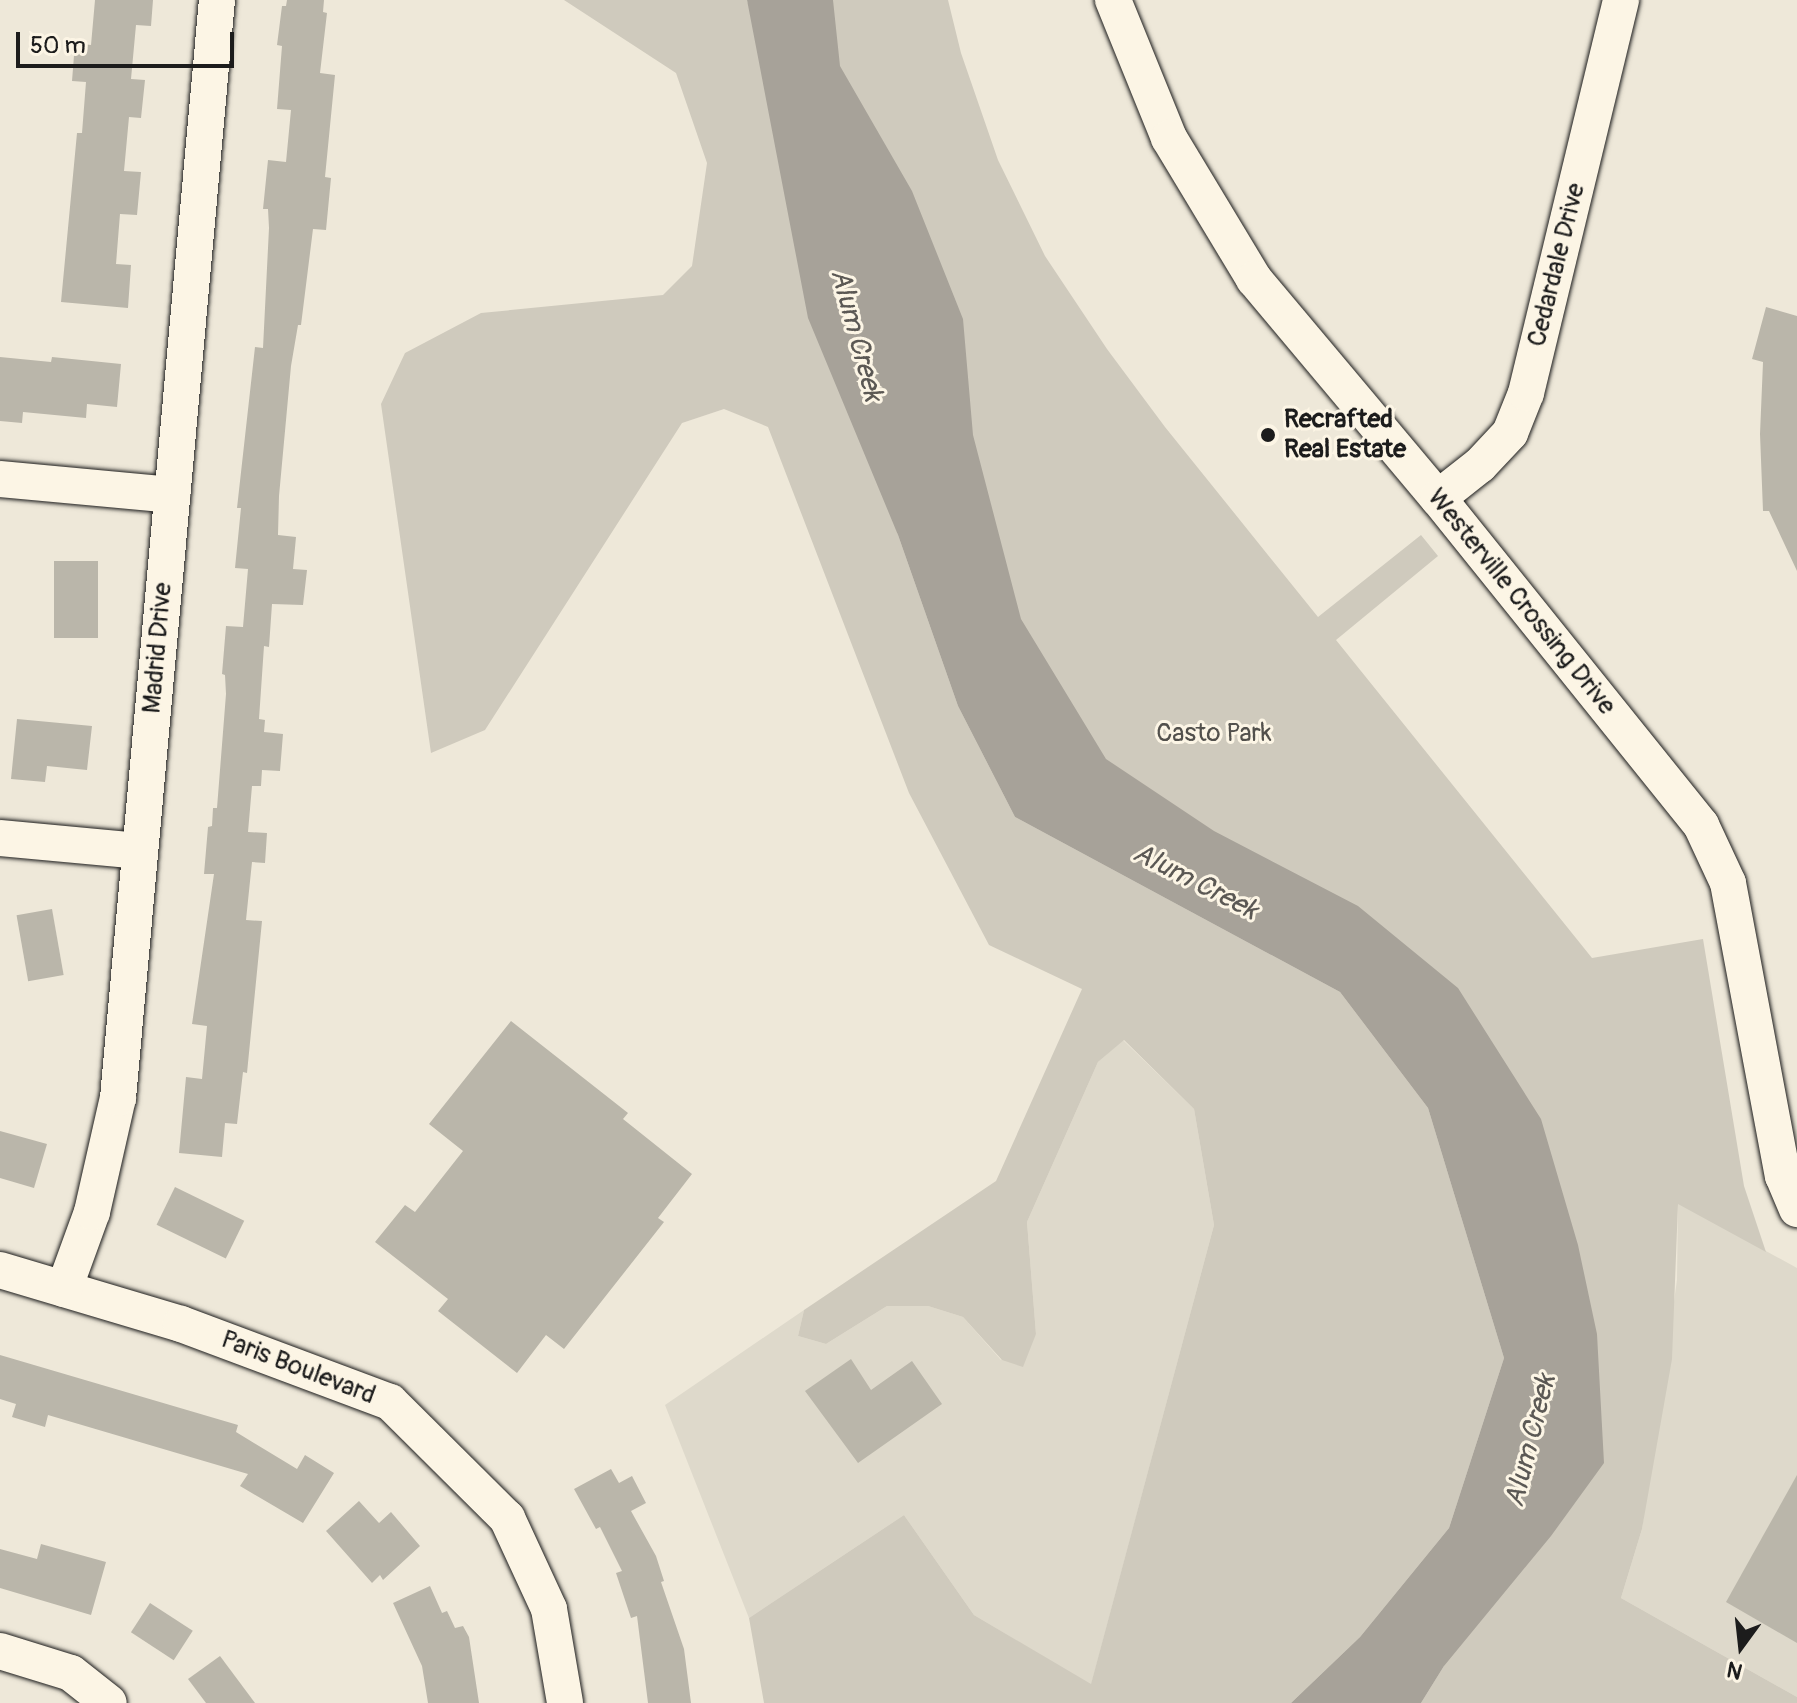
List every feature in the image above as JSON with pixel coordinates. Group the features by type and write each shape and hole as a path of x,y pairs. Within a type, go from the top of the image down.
{"street":[{"name":"Madrid Drive","path":"64,1289 92,1212 118,1098 217,0"},
{"name":"Westerville Crossing Drive","path":"1113,0 1169,138 1254,279 1438,498 1701,825 1728,883 1783,1176 1797,1209"},
{"name":"Cedardale Drive","path":"1438,498 1480,465 1510,433 1526,393 1621,0"},
{"path":"0,479 172,495"},
{"path":"0,838 139,851"},
{"name":"Paris Boulevard","path":"0,1270 181,1324 390,1402 507,1518 549,1609 565,1703"},
{"path":"0,1651 71,1673 109,1703"}],"shaded area":[{"path":"1123,1040 1194,1109 1214,1225 1091,1685 974,1615 904,1515 749,1618 665,1405 804,1310 798,1336 826,1344 887,1306 928,1306 963,1317 1001,1360 1036,1334 1027,1222 1098,1062"},
{"path":"1678,1203 1797,1268 1797,1697 1621,1598 1642,1529 1677,1280"}],"green space":[{"path":"564,0 747,0 898,535 958,706 1015,817 1340,992 1428,1108 1504,1358 1449,1528 1360,1637 1291,1703 764,1703 749,1618 904,1515 974,1615 1091,1684 1214,1225 1194,1109 1124,1040 1098,1062 1027,1222 1036,1334 1023,1367 1002,1360 963,1317 928,1306 887,1306 826,1344 798,1336 804,1310 996,1181 1082,989 989,945 909,793 768,427 724,409 682,423 485,730 431,753 381,404 405,353 481,313 663,295 692,266 707,163 676,73"},
{"name":"Casto Park","path":"806,0 948,0 961,53 998,160 1045,256 1107,349 1165,427 1318,617 1421,535 1438,556 1336,640 1592,958 1703,939 1744,1186 1766,1252 1678,1204 1672,1359 1642,1529 1621,1598 1797,1697 1797,1703 1421,1703 1444,1666 1540,1229 1319,950 1093,852"}],"water":[{"name":"Alum Creek","path":"747,0 833,0 840,66 912,191 963,319 973,435 1021,619 1106,759 1214,831 1358,906 1458,988 1541,1119 1578,1245 1597,1334 1604,1463 1551,1536 1444,1666 1421,1703 1291,1703 1360,1637 1449,1528 1504,1358 1428,1108 1340,992 1015,817 958,706 898,535 808,318"}],"building":[{"path":"95,0 153,0 151,26 136,25 131,79 145,80 141,118 129,117 124,171 141,172 137,215 120,214 116,264 131,265 128,308 61,302 77,133 82,133 86,82 72,81 75,43 91,45"},
{"path":"287,0 324,0 323,12 327,13 320,73 335,75 325,177 331,178 326,230 313,229 301,325 298,325 291,366 279,496 278,535 296,537 293,569 307,570 303,605 272,604 269,647 264,646 259,719 265,720 264,732 283,734 280,771 262,770 261,786 252,786 248,832 267,833 265,863 252,862 246,920 262,921 247,1073 243,1072 237,1124 225,1123 222,1157 179,1153 186,1077 202,1079 207,1026 192,1024 214,874 204,874 208,827 212,826 213,808 217,808 226,694 225,675 222,674 226,626 243,627 248,569 235,568 241,508 237,508 255,347 263,348 269,228 268,209 263,209 268,160 286,162 291,110 277,109 282,46 277,45 282,6 286,6"},
{"path":"1766,307 1797,316 1797,571 1769,511 1763,511 1760,434 1763,362 1752,359"},
{"path":"0,357 51,362 52,357 121,364 117,407 87,404 86,418 23,412 22,423 0,421"},
{"path":"54,561 98,561 98,638 54,638"},
{"path":"17,719 92,726 87,770 47,766 45,782 11,779"},
{"path":"52,909 64,975 28,981 17,915"},
{"path":"511,1021 628,1113 623,1119 692,1174 658,1218 664,1222 564,1349 546,1335 517,1373 438,1311 448,1299 375,1242 405,1205 415,1212 463,1151 429,1124"},
{"path":"0,1131 47,1144 34,1188 0,1178"},
{"path":"175,1187 244,1221 226,1259 157,1225"},
{"path":"0,1355 238,1425 236,1432 297,1469 305,1455 334,1473 303,1523 240,1486 248,1474 48,1415 45,1427 12,1417 16,1404 0,1399"},
{"path":"851,1359 871,1390 912,1361 942,1404 858,1463 805,1391"},
{"path":"611,1469 619,1483 632,1476 646,1503 631,1511 656,1556 664,1581 661,1582 684,1649 691,1703 648,1703 637,1616 631,1618 616,1573 622,1571 600,1527 596,1529 574,1489"},
{"path":"1797,1475 1797,1643 1726,1602"},
{"path":"359,1501 379,1523 391,1512 420,1546 383,1580 380,1575 372,1583 326,1531"},
{"path":"41,1544 106,1562 91,1615 0,1588 0,1549 37,1559"},
{"path":"430,1586 442,1613 447,1611 455,1628 463,1626 469,1637 479,1703 428,1703 422,1666 393,1603"},
{"path":"150,1603 193,1631 174,1660 131,1632"},
{"path":"220,1656 255,1703 206,1703 188,1679"}],"place":[{"name":"Recrafted Real Estate","path":"1268,435"}]}
